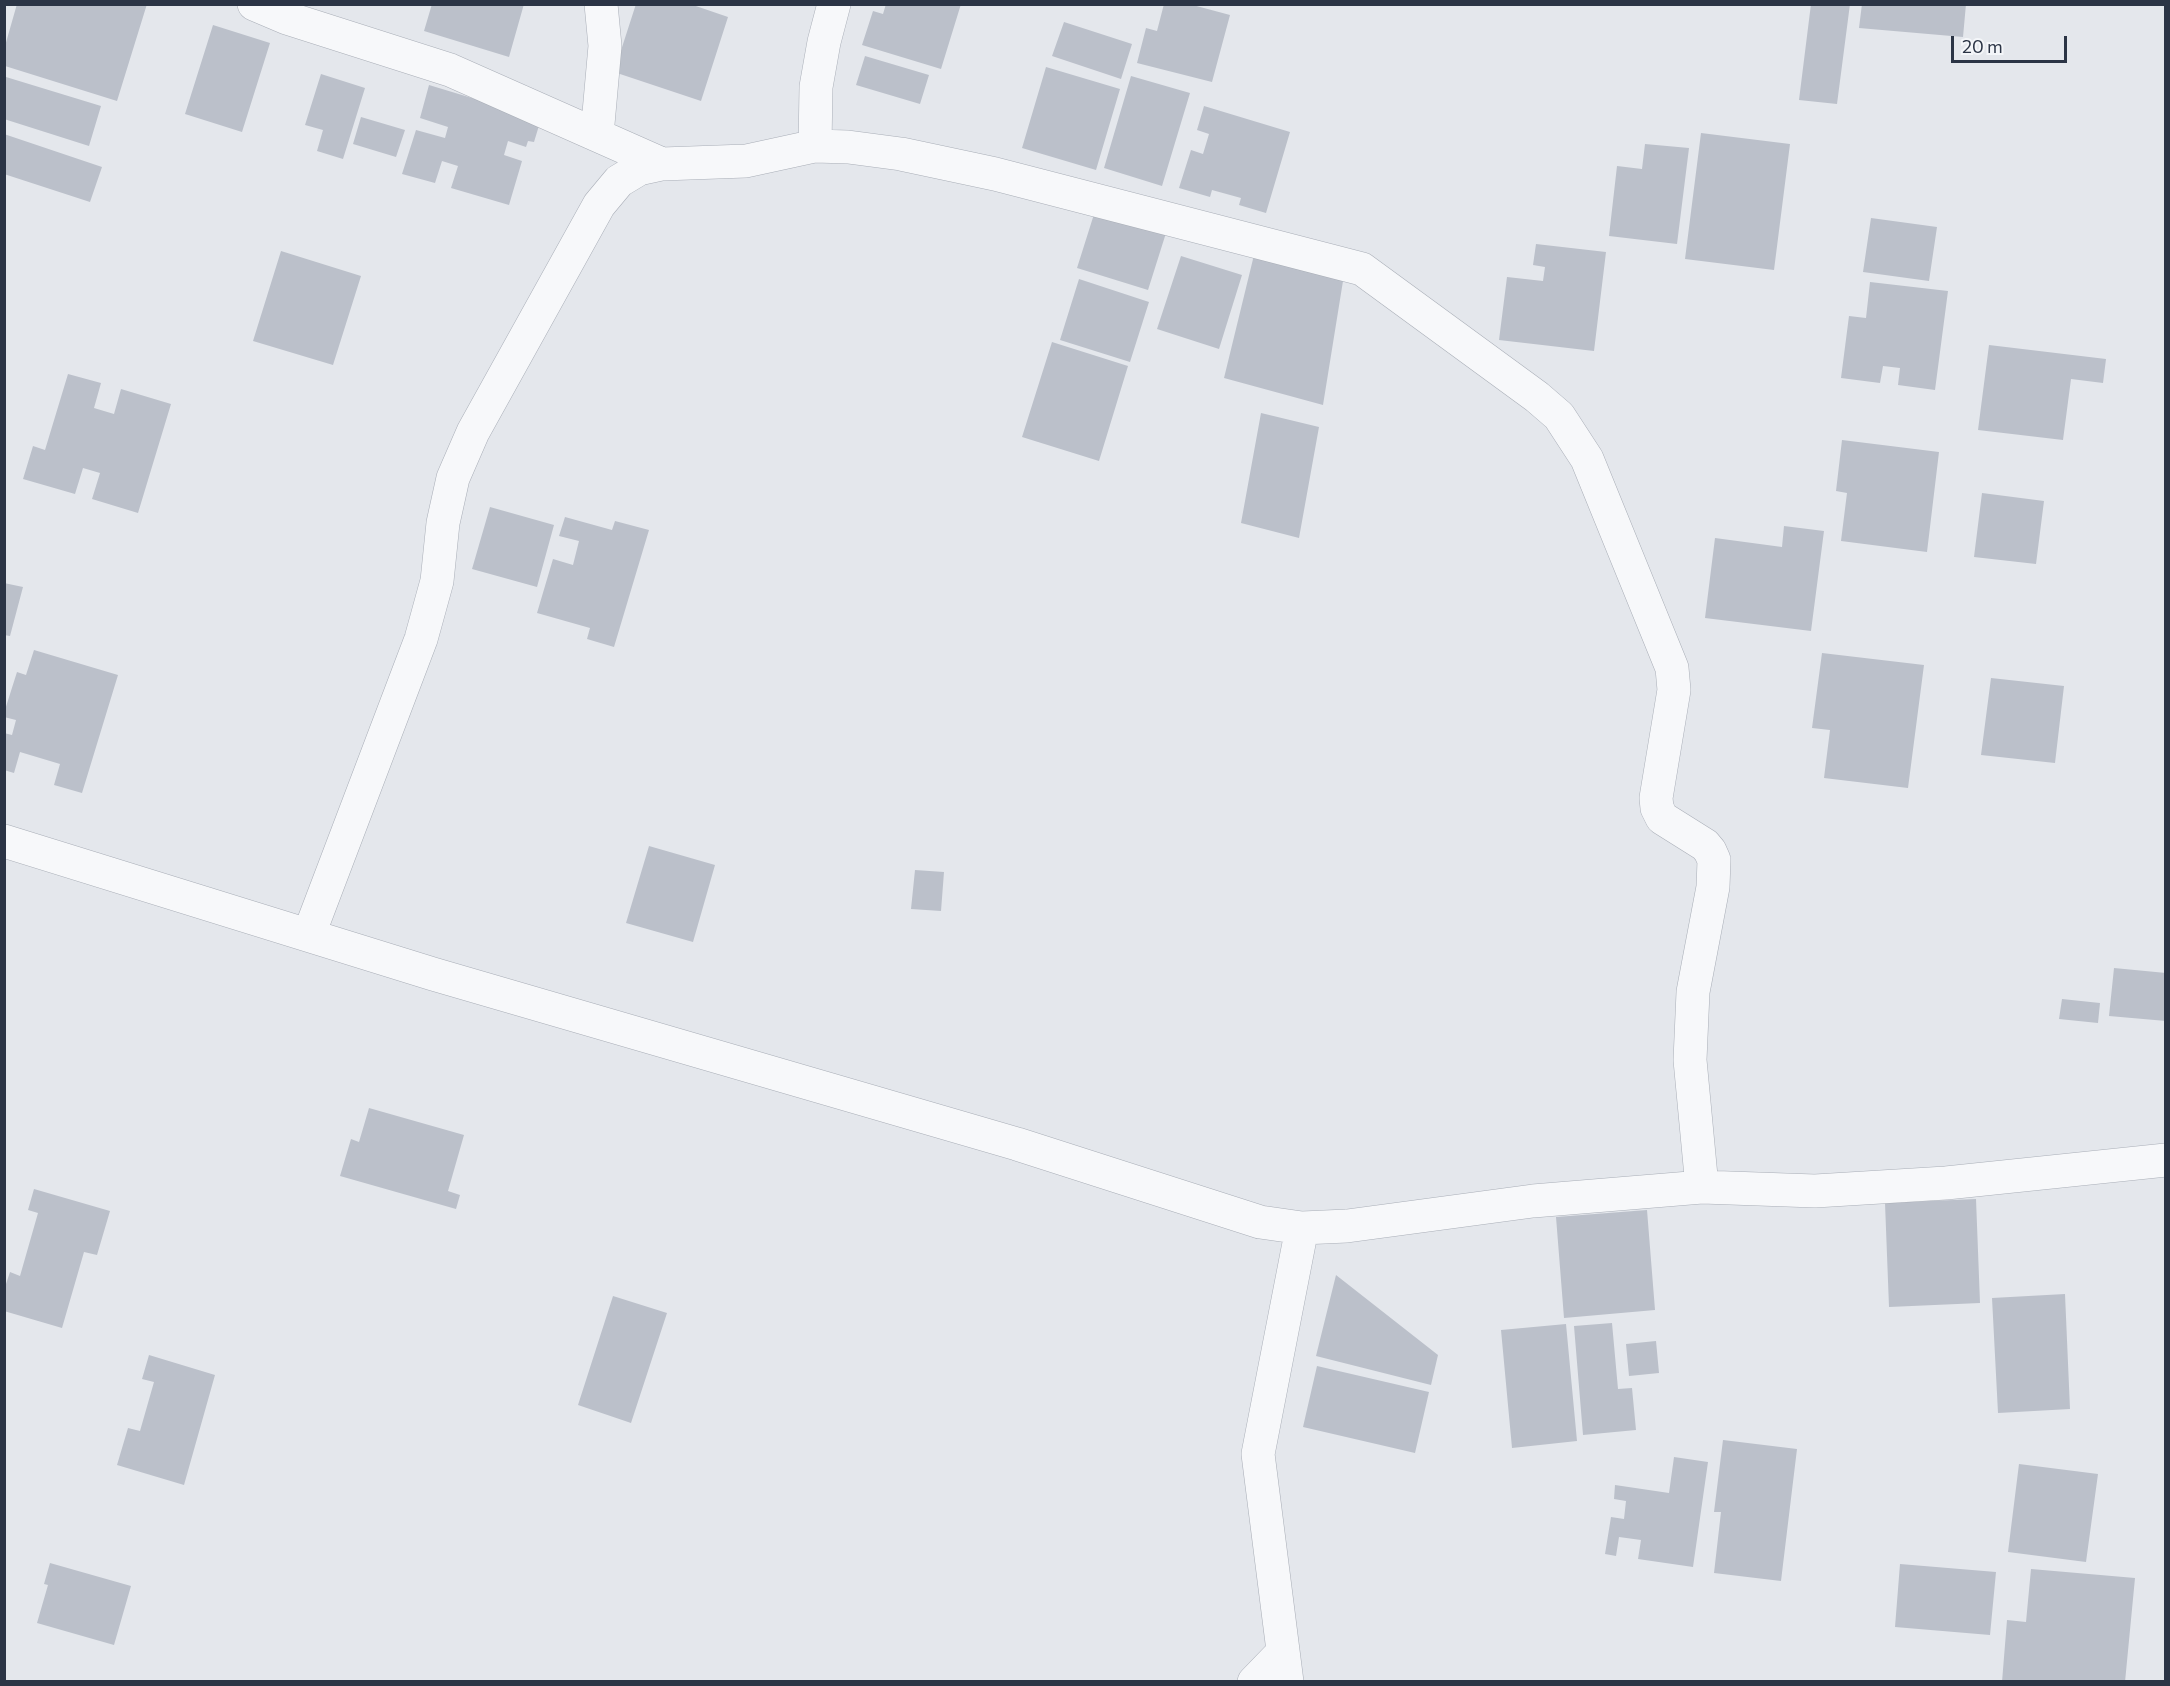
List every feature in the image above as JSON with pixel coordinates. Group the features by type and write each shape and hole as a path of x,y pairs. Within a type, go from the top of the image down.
{"street":[{"path":"254,4 287,18 450,70 662,164"},
{"path":"597,135 605,46 601,4"},
{"path":"815,146 816,87 834,4"},
{"path":"309,934 421,639 437,581 443,523 453,478 473,432 599,205 619,181 639,169 662,164 746,161 815,146 848,147 901,154 994,174 1362,269 1537,397 1559,416 1587,459 1672,668 1674,690 1656,798 1657,807 1662,818 1705,846 1714,860 1713,887 1693,992 1690,1060 1702,1187"},
{"path":"4,841 433,974 1017,1144 1260,1222 1302,1228 1347,1226 1533,1201 1702,1187 1815,1191 1946,1183 2166,1160"},
{"path":"1254,1682 1285,1667 1258,1454 1302,1228"}],"building":[{"path":"17,4 147,4 117,101 5,66 5,46"},
{"path":"432,4 524,4 509,57 424,31"},
{"path":"636,4 690,4 728,17 701,101 614,72"},
{"path":"886,4 961,4 941,69 862,45 873,11 883,14"},
{"path":"1164,4 1189,4 1230,15 1212,82 1137,63 1146,28 1157,31"},
{"path":"1811,4 1850,4 1837,104 1799,100"},
{"path":"1862,4 1966,4 1963,37 1859,28"},
{"path":"1064,22 1132,44 1121,79 1052,56"},
{"path":"213,25 270,43 242,132 185,114"},
{"path":"865,56 929,75 920,104 856,85"},
{"path":"1046,67 1120,89 1096,170 1022,148"},
{"path":"321,74 365,88 343,159 317,151 323,130 305,125"},
{"path":"1131,76 1190,93 1162,186 1104,168"},
{"path":"6,77 101,106 89,146 4,119"},
{"path":"429,85 541,119 534,142 528,141 526,147 508,141 504,155 522,161 509,205 451,188 458,166 442,161 435,183 402,174 416,130 445,138 448,127 420,118"},
{"path":"1204,106 1290,132 1266,213 1239,205 1241,198 1212,190 1210,197 1179,188 1191,150 1203,154 1209,134 1197,130"},
{"path":"361,117 405,130 396,157 353,144"},
{"path":"1701,133 1790,144 1774,270 1685,259"},
{"path":"4,134 102,167 90,202 4,174"},
{"path":"1645,144 1689,148 1677,244 1609,236 1617,166 1642,169"},
{"path":"1095,211 1166,233 1148,290 1077,268"},
{"path":"1871,218 1937,227 1929,281 1863,272"},
{"path":"1536,244 1606,252 1594,351 1499,340 1507,277 1543,281 1545,267 1533,265"},
{"path":"281,251 361,276 333,365 253,341"},
{"path":"1254,255 1343,281 1323,405 1224,378"},
{"path":"1181,256 1242,275 1219,349 1157,329"},
{"path":"1079,279 1149,302 1130,362 1060,340"},
{"path":"1870,282 1948,291 1935,390 1898,385 1900,368 1883,366 1880,383 1841,378 1849,316 1866,318"},
{"path":"1052,342 1128,366 1099,461 1022,437"},
{"path":"1989,345 2106,359 2103,383 2071,379 2063,440 1978,430"},
{"path":"68,374 101,383 94,408 114,414 121,389 171,404 138,513 92,499 100,473 83,468 75,494 23,479 33,446 45,450"},
{"path":"1261,413 1319,427 1299,538 1241,523"},
{"path":"1842,440 1939,452 1927,552 1841,541 1847,493 1836,491"},
{"path":"1982,493 2044,501 2036,564 1974,557"},
{"path":"490,507 554,525 537,587 472,569"},
{"path":"565,517 612,530 615,521 649,530 614,647 587,639 590,628 537,613 553,559 573,565 579,541 559,536"},
{"path":"1784,526 1824,531 1811,631 1705,618 1715,538 1782,547"},
{"path":"4,583 23,587 10,636 4,635"},
{"path":"34,650 118,675 82,793 54,785 60,764 20,752 14,773 4,770 4,733 12,735 16,720 4,717 4,713 17,672 26,675"},
{"path":"1822,653 1924,665 1908,788 1824,778 1830,730 1812,728"},
{"path":"1991,678 2064,686 2055,763 1981,755"},
{"path":"649,846 715,865 693,942 626,923"},
{"path":"915,870 944,872 941,911 911,909"},
{"path":"2114,968 2166,973 2166,1021 2109,1016"},
{"path":"2062,999 2100,1003 2098,1023 2059,1019"},
{"path":"369,1108 464,1135 448,1191 460,1195 456,1209 340,1176 351,1139 359,1142"},
{"path":"34,1189 110,1211 97,1255 84,1252 62,1328 4,1311 4,1290 10,1272 20,1276 38,1213 28,1210"},
{"path":"1976,1199 1980,1303 1889,1307 1885,1203"},
{"path":"1647,1210 1655,1310 1564,1318 1556,1217"},
{"path":"1336,1275 1438,1355 1431,1385 1316,1356"},
{"path":"2065,1294 2070,1409 1998,1413 1992,1298"},
{"path":"613,1296 667,1313 631,1423 578,1405"},
{"path":"1612,1323 1618,1389 1632,1388 1636,1430 1583,1435 1574,1326"},
{"path":"1566,1324 1577,1441 1512,1448 1501,1330"},
{"path":"1656,1341 1659,1373 1629,1376 1626,1344"},
{"path":"149,1355 215,1375 184,1485 117,1465 128,1428 140,1431 154,1382 142,1379"},
{"path":"1317,1366 1429,1392 1415,1453 1303,1427"},
{"path":"1723,1440 1797,1449 1781,1581 1714,1573 1721,1512 1714,1512"},
{"path":"1674,1457 1708,1462 1693,1567 1638,1559 1641,1540 1619,1537 1616,1556 1605,1554 1611,1517 1624,1519 1626,1501 1614,1499 1615,1485 1669,1493"},
{"path":"2019,1464 2098,1474 2086,1562 2008,1552"},
{"path":"50,1563 131,1586 114,1645 37,1623 48,1585 44,1584"},
{"path":"1900,1564 1996,1572 1990,1635 1895,1627"},
{"path":"2031,1569 2135,1578 2125,1682 2002,1682 2007,1620 2026,1622"}]}
